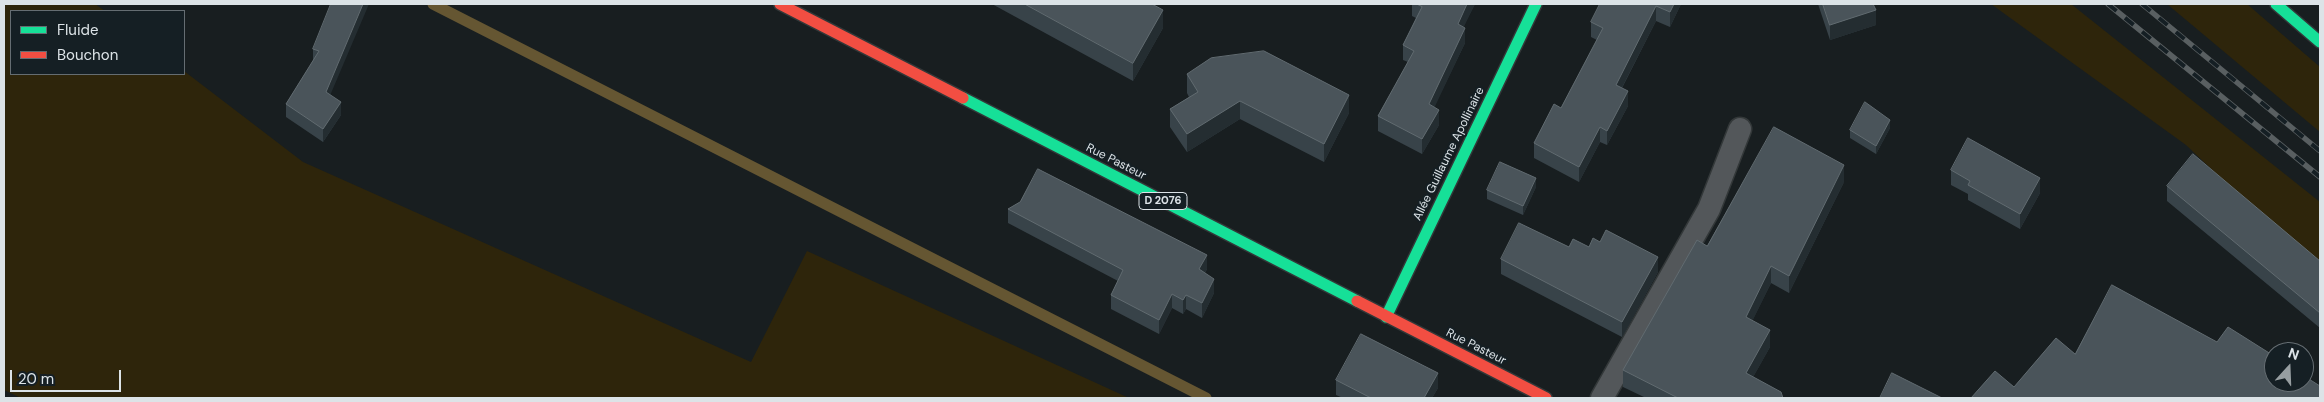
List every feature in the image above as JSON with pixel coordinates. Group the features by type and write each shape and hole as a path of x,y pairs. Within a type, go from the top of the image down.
{"main road":[{"name":"Rue Pasteur","path":"780,4 1546,398"},
{"name":"Allée Guillaume Apollinaire","path":"1386,317 1536,4"},
{"path":"2276,4 2320,42"}],"lane":[{"path":"1602,398 1709,209 1740,129"}],"shaded area":[{"path":"4,4 95,4 104,10 10,10 10,75 185,75 185,72 303,162 751,362 807,251 1129,398 21,398 4,390"},
{"path":"1991,4 2071,4 2320,202 2320,272 2186,145"},
{"path":"2167,4 2247,4 2320,67 2320,132"}],"building":[{"path":"331,4 363,4 326,92 341,102 323,129 286,104 319,51 313,49"},
{"path":"1025,4 1152,4 1163,10 1133,63"},
{"path":"1417,4 1467,4 1458,24 1465,28 1429,104 1439,110 1422,139 1378,116 1414,51 1403,45 1422,7"},
{"path":"1600,4 1674,4 1670,12 1656,6 1616,85 1628,91 1607,131 1600,127 1579,167 1534,143 1554,104 1561,108 1603,28 1591,22"},
{"path":"1823,4 1873,4 1876,10 1830,25"},
{"path":"1264,51 1349,95 1324,144 1240,101 1187,134 1170,109 1198,92 1187,74 1211,58"},
{"path":"1865,102 1890,120 1876,146 1850,130"},
{"path":"1774,127 1844,165 1789,276 1771,266 1746,317 1770,330 1746,373 1781,392 1783,398 1678,398 1623,370 1697,240 1707,246"},
{"path":"1968,138 2040,178 2020,214 1968,185 1970,181 1951,170"},
{"path":"2193,154 2320,261 2320,313 2167,186"},
{"path":"1500,162 1536,178 1523,206 1487,190"},
{"path":"1038,169 1207,255 1199,269 1214,279 1202,303 1186,295 1183,300 1172,294 1159,320 1111,295 1123,270 1008,209 1020,202"},
{"path":"1519,223 1569,247 1573,239 1589,247 1593,238 1600,242 1606,230 1658,257 1622,322 1501,259"},
{"path":"2112,285 2217,342 2228,327 2264,350 2264,392 2314,392 2314,382 2320,386 2320,398 1971,398 1995,371 2014,387 2056,338 2075,354"},
{"path":"1361,334 1438,373 1424,398 1371,398 1336,380"},
{"path":"1892,373 1942,398 1880,398"}],"waterway":[{"path":"433,4 1206,398"}],"railway":[{"path":"2108,4 2320,177"},
{"path":"2142,4 2320,151"}],"traffic: fast":[{"path":"1386,317 1536,4"},
{"path":"2276,4 2320,42"},
{"path":"963,98 1357,301"}],"traffic: jam":[{"path":"780,4 963,98"},
{"path":"1357,301 1546,398"}]}
